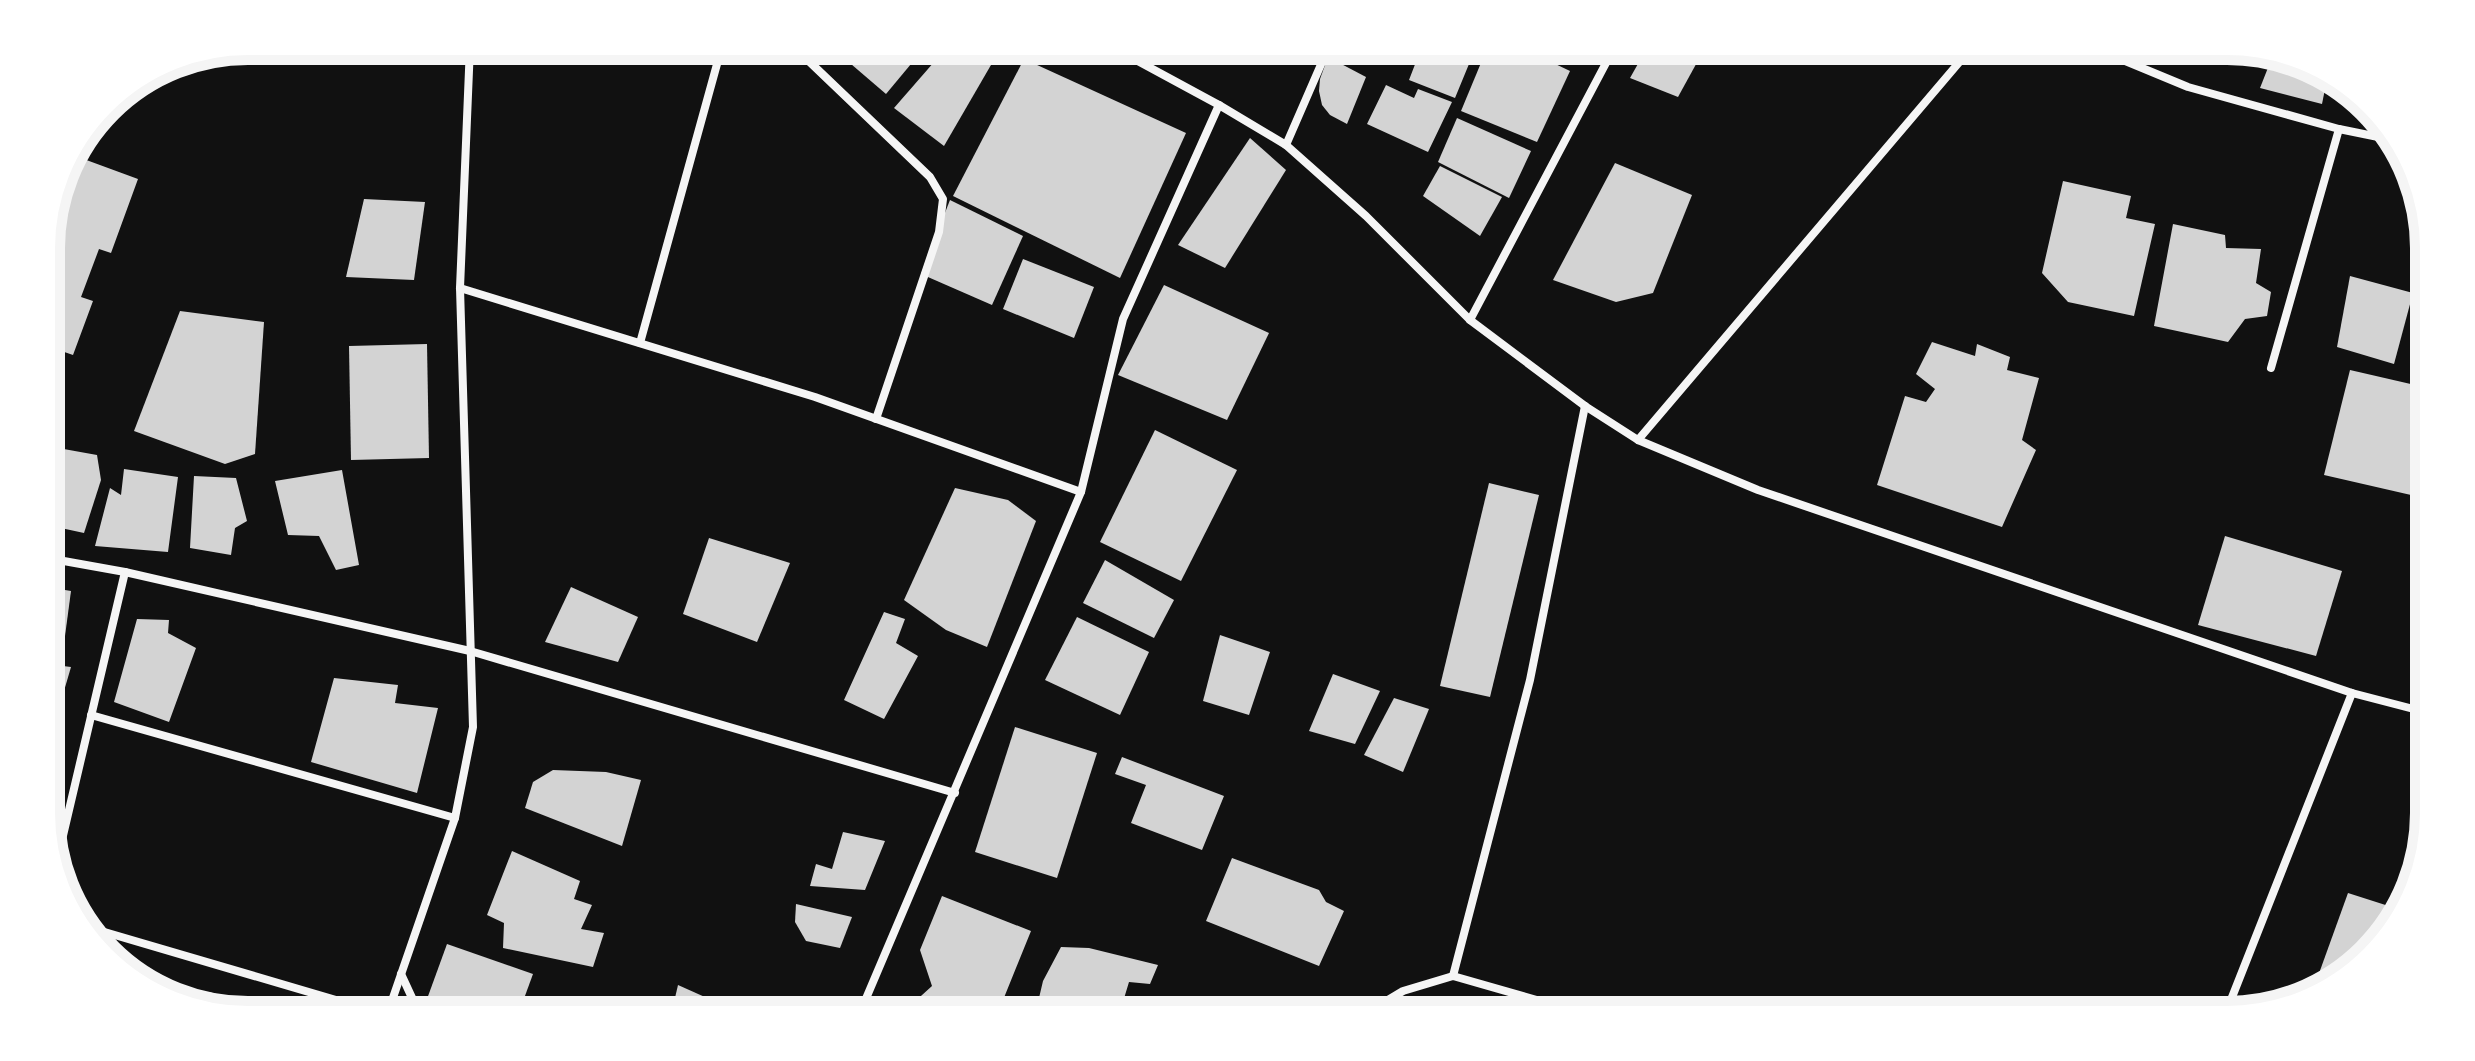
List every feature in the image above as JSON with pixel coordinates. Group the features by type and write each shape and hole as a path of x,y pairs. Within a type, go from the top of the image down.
{"street":[{"path":"392,1001 455,818 473,727 460,288 469,60"},
{"path":"640,343 718,60"},
{"path":"808,60 930,177 943,199 939,232 876,419"},
{"path":"1136,60 1286,145 1366,216 1470,320 1585,406 1638,440 1758,490 2352,693 2415,709"},
{"path":"1286,145 1323,60"},
{"path":"1470,320 1608,60"},
{"path":"1638,440 1961,60"},
{"path":"2123,60 2188,87 2378,137"},
{"path":"865,1001 1081,492 1123,319 1219,105"},
{"path":"2271,368 2339,129"},
{"path":"460,288 876,419 1081,492"},
{"path":"1453,976 1530,680 1585,406"},
{"path":"60,560 125,572 470,651 955,793"},
{"path":"62,838 125,572"},
{"path":"2231,1001 2352,693"},
{"path":"91,715 455,818"},
{"path":"103,932 339,1001"},
{"path":"401,974 414,1001"},
{"path":"1386,1001 1403,991 1453,976 1540,1001"}],"building":[{"path":"846,60 914,60 886,94"},
{"path":"936,60 994,60 944,146 894,108"},
{"path":"1023,60 1186,133 1120,278 953,196"},
{"path":"1327,60 1334,60 1366,77 1347,124 1330,115 1322,105 1320,79"},
{"path":"1417,60 1471,60 1455,98 1409,80"},
{"path":"1482,60 1547,60 1570,71 1537,142 1461,111"},
{"path":"1640,60 1698,60 1678,97 1630,78"},
{"path":"2269,65 2299,74 2325,88 2322,104 2260,88"},
{"path":"1386,85 1414,98 1418,89 1452,102 1428,152 1367,124"},
{"path":"1457,118 1531,151 1509,198 1438,162"},
{"path":"1250,138 1286,170 1225,268 1178,245"},
{"path":"82,159 138,179 111,253 99,249 81,297 93,301 73,355 60,350 60,236 66,199"},
{"path":"1615,163 1692,195 1653,293 1616,302 1553,280"},
{"path":"1440,166 1502,197 1480,236 1423,196"},
{"path":"2063,181 2131,196 2126,218 2155,224 2134,316 2068,302 2042,273"},
{"path":"364,199 425,202 414,280 346,277"},
{"path":"950,200 1023,236 992,305 921,274"},
{"path":"2173,224 2225,235 2226,248 2261,249 2256,283 2271,292 2267,316 2245,319 2228,342 2154,326"},
{"path":"1023,259 1094,287 1074,338 1003,309"},
{"path":"2350,276 2413,293 2394,364 2337,347"},
{"path":"1164,285 1269,333 1227,420 1118,375"},
{"path":"180,311 264,322 255,454 225,464 134,431"},
{"path":"1932,342 1975,356 1977,344 2010,357 2007,370 2039,378 2022,440 2036,450 2002,527 1877,485 1905,396 1926,402 1935,389 1916,374"},
{"path":"427,344 429,458 351,460 349,346"},
{"path":"2350,370 2415,385 2415,478 2411,495 2324,475"},
{"path":"1155,430 1237,470 1181,581 1100,542"},
{"path":"60,448 97,455 101,480 84,533 60,528"},
{"path":"124,469 178,477 168,552 95,546 110,488 121,495"},
{"path":"342,470 359,565 336,570 319,536 288,535 275,481"},
{"path":"194,476 236,478 247,521 235,528 231,555 190,548"},
{"path":"1489,483 1539,495 1490,697 1440,686"},
{"path":"955,488 1008,500 1036,521 987,647 946,630 904,600"},
{"path":"2225,536 2342,571 2316,656 2198,625"},
{"path":"709,538 790,563 757,642 683,614"},
{"path":"1105,560 1174,600 1154,638 1083,603"},
{"path":"571,587 638,617 618,662 545,642"},
{"path":"60,589 71,591 63,651 60,651"},
{"path":"884,612 905,619 896,643 918,656 884,719 844,700"},
{"path":"1077,617 1149,652 1120,715 1045,680"},
{"path":"137,619 169,620 168,633 196,648 169,722 114,702"},
{"path":"1220,635 1270,652 1249,715 1203,701"},
{"path":"60,666 71,667 60,705"},
{"path":"1333,674 1380,691 1355,744 1309,731"},
{"path":"334,678 398,685 395,703 438,708 417,793 311,762"},
{"path":"1394,698 1429,709 1403,772 1364,755"},
{"path":"1015,727 1097,753 1057,878 975,852"},
{"path":"1122,757 1224,796 1202,850 1131,823 1146,785 1115,774"},
{"path":"553,770 606,772 641,780 622,846 525,808 533,782"},
{"path":"843,832 885,841 865,890 810,886 816,864 832,869"},
{"path":"512,851 580,881 574,899 592,905 581,929 604,933 593,967 503,948 504,923 487,915"},
{"path":"1232,858 1319,890 1326,902 1344,911 1319,966 1206,921"},
{"path":"2348,893 2390,907 2360,946 2318,977"},
{"path":"942,896 1031,931 1003,1001 915,1001 932,986 920,950"},
{"path":"796,904 852,917 840,948 806,941 795,922"},
{"path":"447,944 533,974 523,1001 427,999"},
{"path":"1061,947 1089,948 1158,965 1150,984 1129,982 1123,1001 1038,1001 1043,981"},
{"path":"678,985 714,1001 674,1001"},
{"path":"209,992 241,1000 224,999 208,996"}]}
